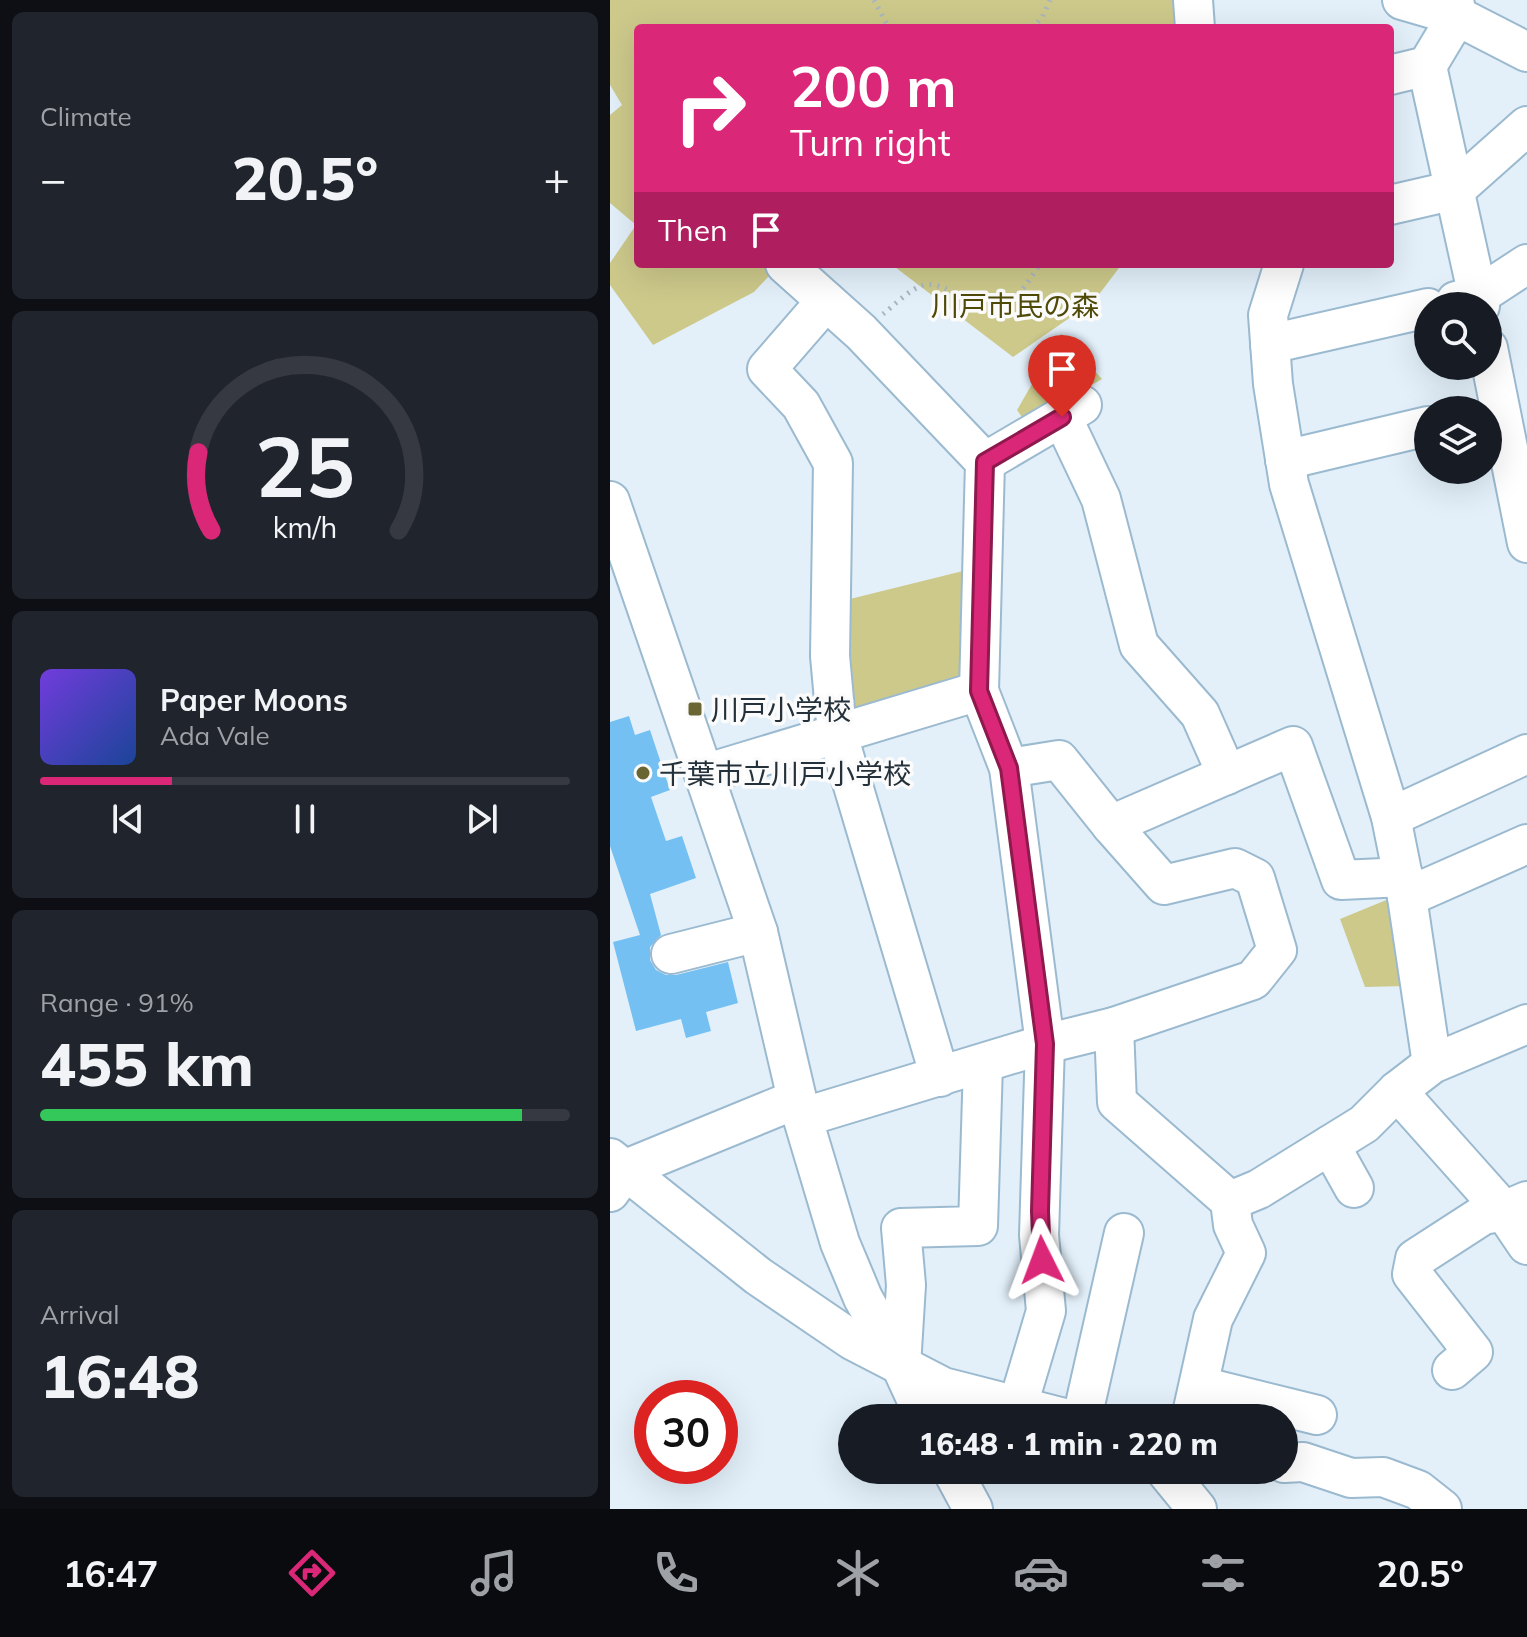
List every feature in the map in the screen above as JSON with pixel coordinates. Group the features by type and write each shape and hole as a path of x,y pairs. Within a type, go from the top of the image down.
{"street":[{"path":"1193,0 1195,24"},
{"path":"1402,0 1456,8 1527,52"},
{"path":"1456,8 1427,66 1477,292"},
{"path":"1394,74 1427,66"},
{"path":"1394,204 1455,190 1527,126"},
{"path":"1491,292 1527,264"},
{"path":"789,268 861,332 985,462 979,691 1009,768 1045,1044 1039,1235 1046,1311 1018,1404"},
{"path":"1283,268 1268,315 1273,384 1289,484 1391,817 1432,1064"},
{"path":"826,301 767,369 801,405 833,463 830,656 837,732 940,1077"},
{"path":"1270,344 1414,311"},
{"path":"985,462 1072,411 1101,499 1139,645 1200,714 1227,775"},
{"path":"1285,460 1414,429"},
{"path":"1502,442 1527,543"},
{"path":"610,501 758,932 800,1108 840,1243 863,1298 919,1404"},
{"path":"704,774 979,691"},
{"path":"1111,825 1293,746 1341,880 1405,887 1527,844"},
{"path":"1391,817 1527,754"},
{"path":"615,1173 800,1108 940,1077 1045,1044 1114,1027 1253,980 1277,950 1255,878 1235,868 1164,885 1059,760 1009,768"},
{"path":"671,954 758,932"},
{"path":"1230,1201 1259,1189 1364,1124 1397,1091 1432,1064 1527,1024"},
{"path":"1114,1027 1117,1102 1230,1201 1233,1225 1246,1253 1213,1319 1195,1402 1317,1415"},
{"path":"901,1366 906,1285 901,1228 978,1226 983,1064"},
{"path":"1397,1091 1516,1206 1527,1245"},
{"path":"1330,1145 1354,1188"},
{"path":"615,1173 852,1340 943,1387 1014,1404"},
{"path":"1452,1370 1473,1352 1412,1274 1415,1259 1483,1215 1516,1206"},
{"path":"1085,1404 1124,1233"},
{"path":"1298,1462 1351,1478 1388,1470 1442,1509"},
{"path":"960,1484 973,1509"},
{"path":"1176,1484 1197,1509"}],"path":[{"path":"874,0 887,24"},
{"path":"1036,24 1050,0"},
{"path":"861,332 922,285 940,286 991,307 1006,304 1021,294 1037,268"}],"green space":[{"path":"610,0 1182,0 1175,24 634,24 634,223 610,203 610,115 622,105 610,85"},
{"path":"634,228 634,268 776,268 754,292 653,345 610,285 610,263"},
{"name":"川戸市民の森","path":"896,268 1119,268 1094,301 1013,357"},
{"path":"1061,334 1102,379 1026,423 1017,410"},
{"path":"967,570 971,673 859,714 846,705 846,600"},
{"path":"1396,896 1406,986 1365,987 1340,919"}],"building":[{"path":"629,716 635,735 650,730 670,790 651,797 666,841 682,836 696,878 650,894 661,935 650,947 650,960 656,970 666,975 728,962 738,1003 706,1012 711,1031 686,1038 681,1019 636,1031 613,942 640,935 610,846 610,722"}],"place":[{"name":"川戸小学校","path":"695,709"},
{"name":"千葉市立川戸小学校","path":"643,773"}],"route":[{"path":"1042,1260 1039,1235 1045,1044 1009,768 979,691 985,462 1062,417"}]}
